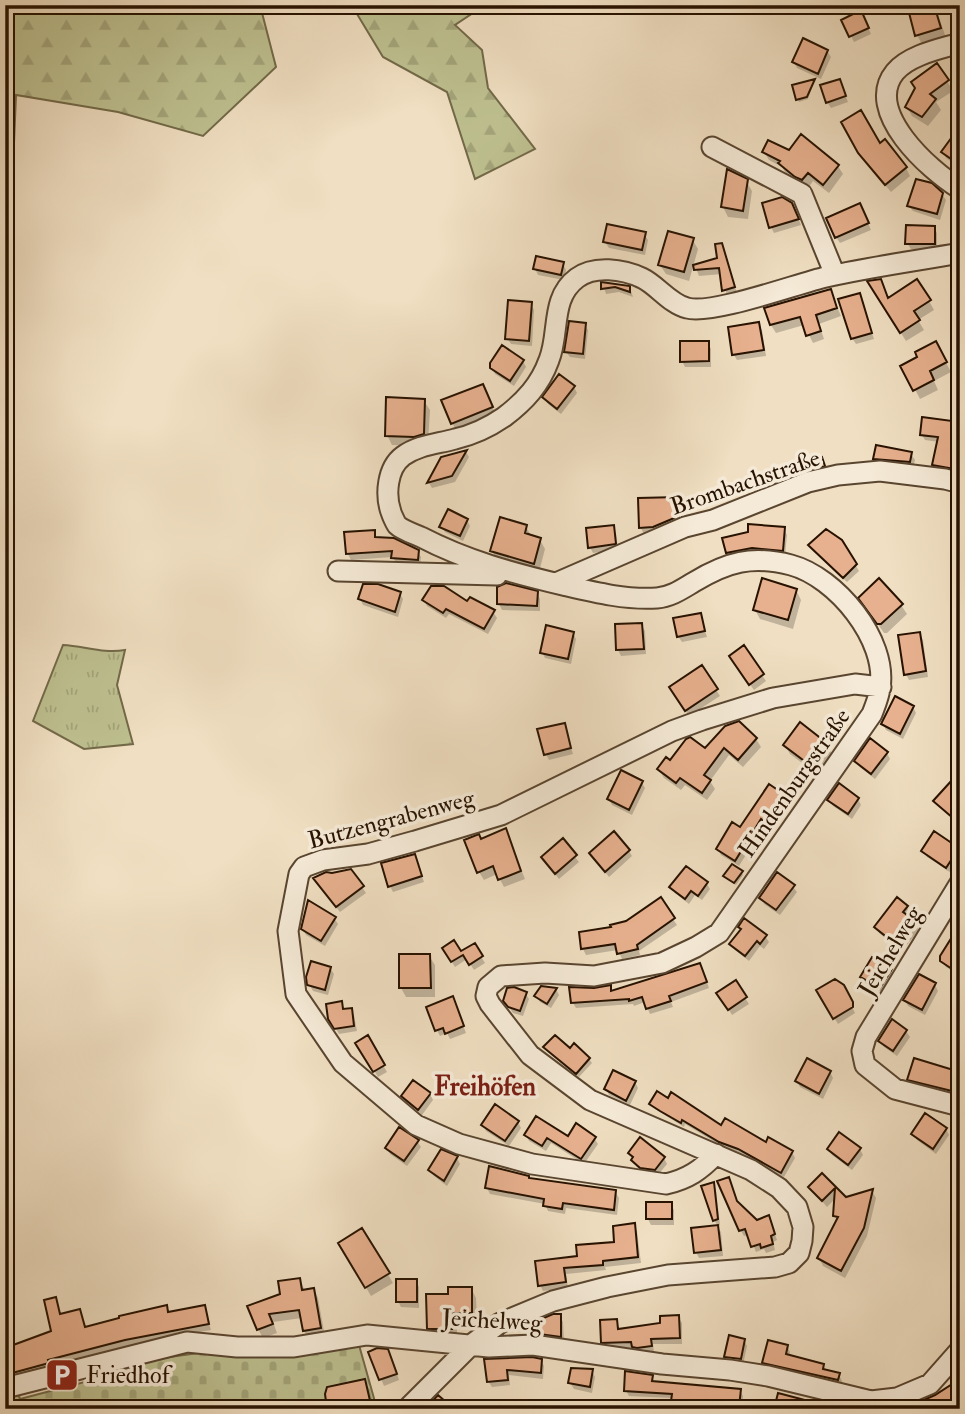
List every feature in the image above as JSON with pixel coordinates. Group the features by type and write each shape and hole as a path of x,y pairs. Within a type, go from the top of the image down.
{"street":[{"path":"960,43 908,62 895,72 886,88 885,102 897,128 929,167 960,189"},
{"path":"712,147 802,194 835,275"},
{"name":"Hindenburgstraße","path":"407,1409 472,1344 500,1323 553,1301 668,1275 775,1267 789,1263 799,1253 803,1227 797,1207 779,1188 751,1170 590,1100 530,1055 489,1004 486,996 488,987 501,976 557,973 594,976 662,963 719,933 873,715 881,687 879,658 861,619 820,579 794,566 758,559 733,564 717,568 670,596 658,598 628,598 519,575 468,559 397,524 390,510 387,489 393,468 402,457 421,447 490,427 523,403 534,391 551,357 555,319 565,291 577,278 593,270 610,270 642,278 685,308 709,309 835,275 960,253"},
{"name":"Brombachstraße","path":"556,583 685,527 713,520 808,482 838,475 880,471 960,483"},
{"path":"338,571 519,575"},
{"name":"Butzengrabenweg","path":"716,1154 703,1168 684,1180 666,1184 532,1164 459,1144 416,1125 343,1063 296,995 288,931 299,874 304,867 323,860 368,854 501,815 672,731 702,720 773,698 855,684 881,687"},
{"name":"Jeichelweg","path":"960,883 866,1037 862,1051 865,1065 895,1088 960,1106"},
{"name":"Jeichelweg","path":"5,1388 187,1342 237,1347 294,1347 367,1335 489,1347 533,1345 662,1364 730,1370 792,1381 871,1401 897,1398 930,1384 960,1350"}],"green space":[{"path":"5,5 260,5 276,67 203,136 118,112 16,95 14,143 5,146"},
{"path":"356,5 485,5 455,25 482,50 488,88 535,149 475,179 447,92 383,57 354,9"},
{"path":"63,645 125,650 117,685 133,744 84,749 33,721"},
{"path":"359,1345 377,1409 5,1409 5,1394 17,1390 20,1399 85,1382 90,1374 155,1359 213,1351"}],"building":[{"path":"907,5 934,5 941,28 915,36"},
{"path":"861,10 869,28 849,37 841,20"},
{"path":"803,38 828,50 818,74 792,62"},
{"path":"937,63 949,80 930,94 936,99 922,117 905,107 915,88 911,82"},
{"path":"815,79 807,97 796,100 792,85"},
{"path":"840,79 846,96 826,103 820,85"},
{"path":"861,110 880,143 885,139 907,167 885,185 858,153 841,122"},
{"path":"960,126 960,165 941,152"},
{"path":"801,134 839,165 823,185 808,173 802,180 795,177 778,163 780,161 762,152 768,140 789,150"},
{"path":"727,169 748,179 743,211 721,207"},
{"path":"916,179 932,183 943,193 937,214 907,206"},
{"path":"782,197 792,203 799,219 769,228 762,203"},
{"path":"860,203 869,223 835,238 826,218"},
{"path":"607,224 646,232 642,250 603,242"},
{"path":"906,225 935,226 935,244 905,244"},
{"path":"668,231 694,238 684,272 658,265"},
{"path":"722,243 735,287 722,291 719,268 694,270 693,265 717,258 715,244"},
{"path":"536,256 564,262 561,275 533,269"},
{"path":"881,279 888,298 917,279 931,300 914,311 920,320 900,333 867,281"},
{"path":"601,282 630,286 630,292 615,287 601,289"},
{"path":"831,289 837,308 816,315 821,331 806,336 800,317 770,325 764,308"},
{"path":"860,293 872,333 851,339 838,299"},
{"path":"508,300 532,302 529,341 505,339"},
{"path":"569,321 586,323 583,354 564,352"},
{"path":"759,322 764,350 732,355 728,327"},
{"path":"680,341 709,341 709,361 680,362"},
{"path":"936,341 947,362 930,371 934,380 913,391 900,366 917,357 915,352"},
{"path":"502,345 524,360 510,381 490,368 490,363"},
{"path":"559,374 575,386 557,409 542,397"},
{"path":"483,384 493,407 451,424 441,400"},
{"path":"386,397 425,399 424,434 414,437 385,436"},
{"path":"922,417 960,422 956,453 960,454 960,470 932,465 938,437 920,435"},
{"path":"876,445 912,452 910,462 873,459"},
{"path":"467,450 452,476 427,483 441,457"},
{"path":"822,457 825,466 790,476 787,466"},
{"path":"679,497 679,516 653,527 639,528 638,498"},
{"path":"448,509 468,519 460,536 439,527"},
{"path":"500,517 527,525 525,533 541,538 534,564 490,551"},
{"path":"748,524 785,527 783,551 752,548 726,553 722,538 748,532"},
{"path":"614,525 616,544 588,548 586,528"},
{"path":"826,529 842,540 857,564 843,578 808,545"},
{"path":"375,530 375,537 394,538 419,550 418,560 391,558 392,551 346,554 344,532"},
{"path":"762,578 797,589 788,620 753,610"},
{"path":"879,578 903,604 881,624 877,624 858,598"},
{"path":"506,583 538,591 537,606 497,604 497,587"},
{"path":"363,584 378,584 401,592 395,612 358,599"},
{"path":"431,586 444,586 467,601 470,597 495,610 484,629 446,609 443,613 422,600"},
{"path":"701,613 705,631 677,637 673,618"},
{"path":"642,623 644,649 616,650 615,624"},
{"path":"546,625 574,632 568,659 540,653"},
{"path":"920,632 926,671 904,675 898,635"},
{"path":"744,645 764,674 749,685 729,656"},
{"path":"702,665 718,689 685,711 669,687"},
{"path":"895,696 914,706 900,734 881,724"},
{"path":"739,721 757,738 738,760 724,748 704,775 711,780 702,793 680,778 676,783 657,769 666,757 670,760 686,739 690,737 705,748 725,726"},
{"path":"800,722 828,744 811,766 783,745"},
{"path":"565,723 571,748 544,755 537,729"},
{"path":"870,738 888,752 871,774 854,761"},
{"path":"621,770 643,781 629,810 607,799"},
{"path":"953,779 960,785 960,824 933,801"},
{"path":"839,783 859,798 848,814 827,800"},
{"path":"769,784 788,797 769,825 761,819 735,861 716,849 732,822 740,827"},
{"path":"506,828 521,871 498,880 493,866 477,873 464,840 479,834 481,839"},
{"path":"614,831 630,850 605,872 589,853"},
{"path":"934,831 959,848 946,868 921,851"},
{"path":"563,838 577,855 555,874 541,857"},
{"path":"415,854 422,876 388,887 381,863"},
{"path":"732,864 743,871 734,883 723,876"},
{"path":"686,866 708,882 698,896 691,891 685,899 669,887"},
{"path":"351,869 364,886 336,907 313,878 326,872"},
{"path":"777,872 795,885 776,910 759,898"},
{"path":"661,897 675,918 637,945 638,949 617,954 615,944 581,949 579,932 611,927 610,925 626,921"},
{"path":"897,897 908,906 903,912 917,922 898,946 874,927"},
{"path":"308,900 336,917 321,941 301,929"},
{"path":"744,918 767,935 760,944 757,941 745,956 729,944 741,929 738,927"},
{"path":"952,937 960,942 960,964 955,971 940,961 940,956"},
{"path":"454,940 461,951 475,943 483,956 469,965 463,955 451,962 442,948"},
{"path":"399,954 430,954 431,988 399,988"},
{"path":"872,957 892,969 880,988 860,977"},
{"path":"311,961 331,967 325,990 307,985 306,977"},
{"path":"700,963 707,982 669,996 671,1001 646,1009 642,997 629,1001 571,1003 569,987 594,988 611,985 611,991"},
{"path":"919,974 936,983 922,1010 903,1000"},
{"path":"835,979 844,985 853,1007 833,1019 816,990"},
{"path":"736,980 747,997 728,1010 716,993"},
{"path":"541,986 557,988 547,1004 534,996"},
{"path":"514,987 527,992 520,1011 508,1007 503,1001 507,988"},
{"path":"453,996 464,1026 445,1034 443,1028 435,1031 426,1007"},
{"path":"342,1001 343,1009 352,1008 354,1026 334,1029 328,1019 326,1004"},
{"path":"892,1019 907,1030 893,1051 878,1041"},
{"path":"368,1035 385,1065 373,1072 355,1043"},
{"path":"555,1035 570,1048 574,1043 590,1058 576,1074 543,1047"},
{"path":"807,1058 831,1071 819,1094 795,1081"},
{"path":"914,1058 960,1072 960,1093 907,1080"},
{"path":"613,1070 636,1081 626,1101 604,1089"},
{"path":"413,1080 431,1093 418,1110 401,1096"},
{"path":"657,1091 668,1098 671,1092 721,1125 725,1118 766,1142 768,1137 793,1151 781,1173 649,1104"},
{"path":"495,1104 519,1121 505,1141 481,1125"},
{"path":"925,1113 947,1128 933,1149 911,1134"},
{"path":"536,1116 568,1136 576,1123 596,1137 581,1159 547,1138 542,1146 524,1135"},
{"path":"399,1127 419,1140 404,1161 385,1148"},
{"path":"839,1132 861,1148 848,1165 827,1149"},
{"path":"640,1137 665,1157 655,1170 640,1168 631,1160 633,1157 628,1153"},
{"path":"441,1149 458,1156 444,1181 428,1170"},
{"path":"489,1166 529,1178 616,1190 614,1210 563,1203 562,1209 543,1206 544,1199 485,1188"},
{"path":"822,1173 846,1197 873,1189 864,1228 841,1271 817,1258 838,1217 833,1216 835,1188 822,1201 808,1187"},
{"path":"729,1177 737,1201 757,1220 769,1215 775,1234 771,1236 773,1244 761,1248 760,1244 751,1247 745,1229 739,1231 717,1181"},
{"path":"714,1182 718,1219 713,1221 701,1186"},
{"path":"646,1202 672,1202 672,1219 646,1219"},
{"path":"635,1223 638,1257 603,1261 603,1265 564,1268 566,1282 538,1286 535,1261 577,1256 576,1245 614,1242 613,1226"},
{"path":"718,1225 721,1250 694,1253 691,1228"},
{"path":"362,1228 390,1273 365,1288 338,1243"},
{"path":"300,1278 302,1290 314,1288 321,1328 303,1331 299,1310 269,1314 273,1324 257,1330 247,1306 280,1294 278,1281"},
{"path":"396,1279 417,1279 417,1302 396,1302"},
{"path":"448,1287 472,1287 472,1313 452,1313 452,1329 427,1329 426,1294 448,1294"},
{"path":"56,1297 60,1314 80,1309 85,1327 167,1305 168,1312 205,1305 209,1324 125,1340 48,1360 49,1363 5,1375 5,1348 51,1331 44,1300"},
{"path":"553,1314 561,1314 561,1337 539,1334 539,1320"},
{"path":"679,1315 680,1338 651,1339 652,1346 637,1348 632,1347 631,1342 601,1343 600,1320 617,1319 618,1329 660,1323 660,1316"},
{"path":"729,1335 745,1339 741,1359 724,1357"},
{"path":"768,1340 788,1345 786,1354 824,1364 823,1369 840,1373 838,1380 762,1363"},
{"path":"377,1348 388,1349 397,1374 379,1380 368,1352"},
{"path":"484,1359 542,1359 541,1373 507,1370 508,1380 487,1382"},
{"path":"571,1368 593,1369 590,1387 568,1383"},
{"path":"625,1371 653,1375 652,1381 741,1389 739,1407 671,1401 672,1394 624,1391"},
{"path":"365,1379 371,1405 355,1409 327,1409 327,1387"},
{"path":"960,1379 960,1409 954,1399 935,1409 903,1409 935,1395"},
{"path":"778,1393 824,1405 824,1409 774,1409"},
{"path":"438,1395 454,1409 425,1409"}],"place":[{"name":"Friedhof","path":"62,1375"}],"district":[{"name":"Freihöfen","path":"485,1086"}]}
